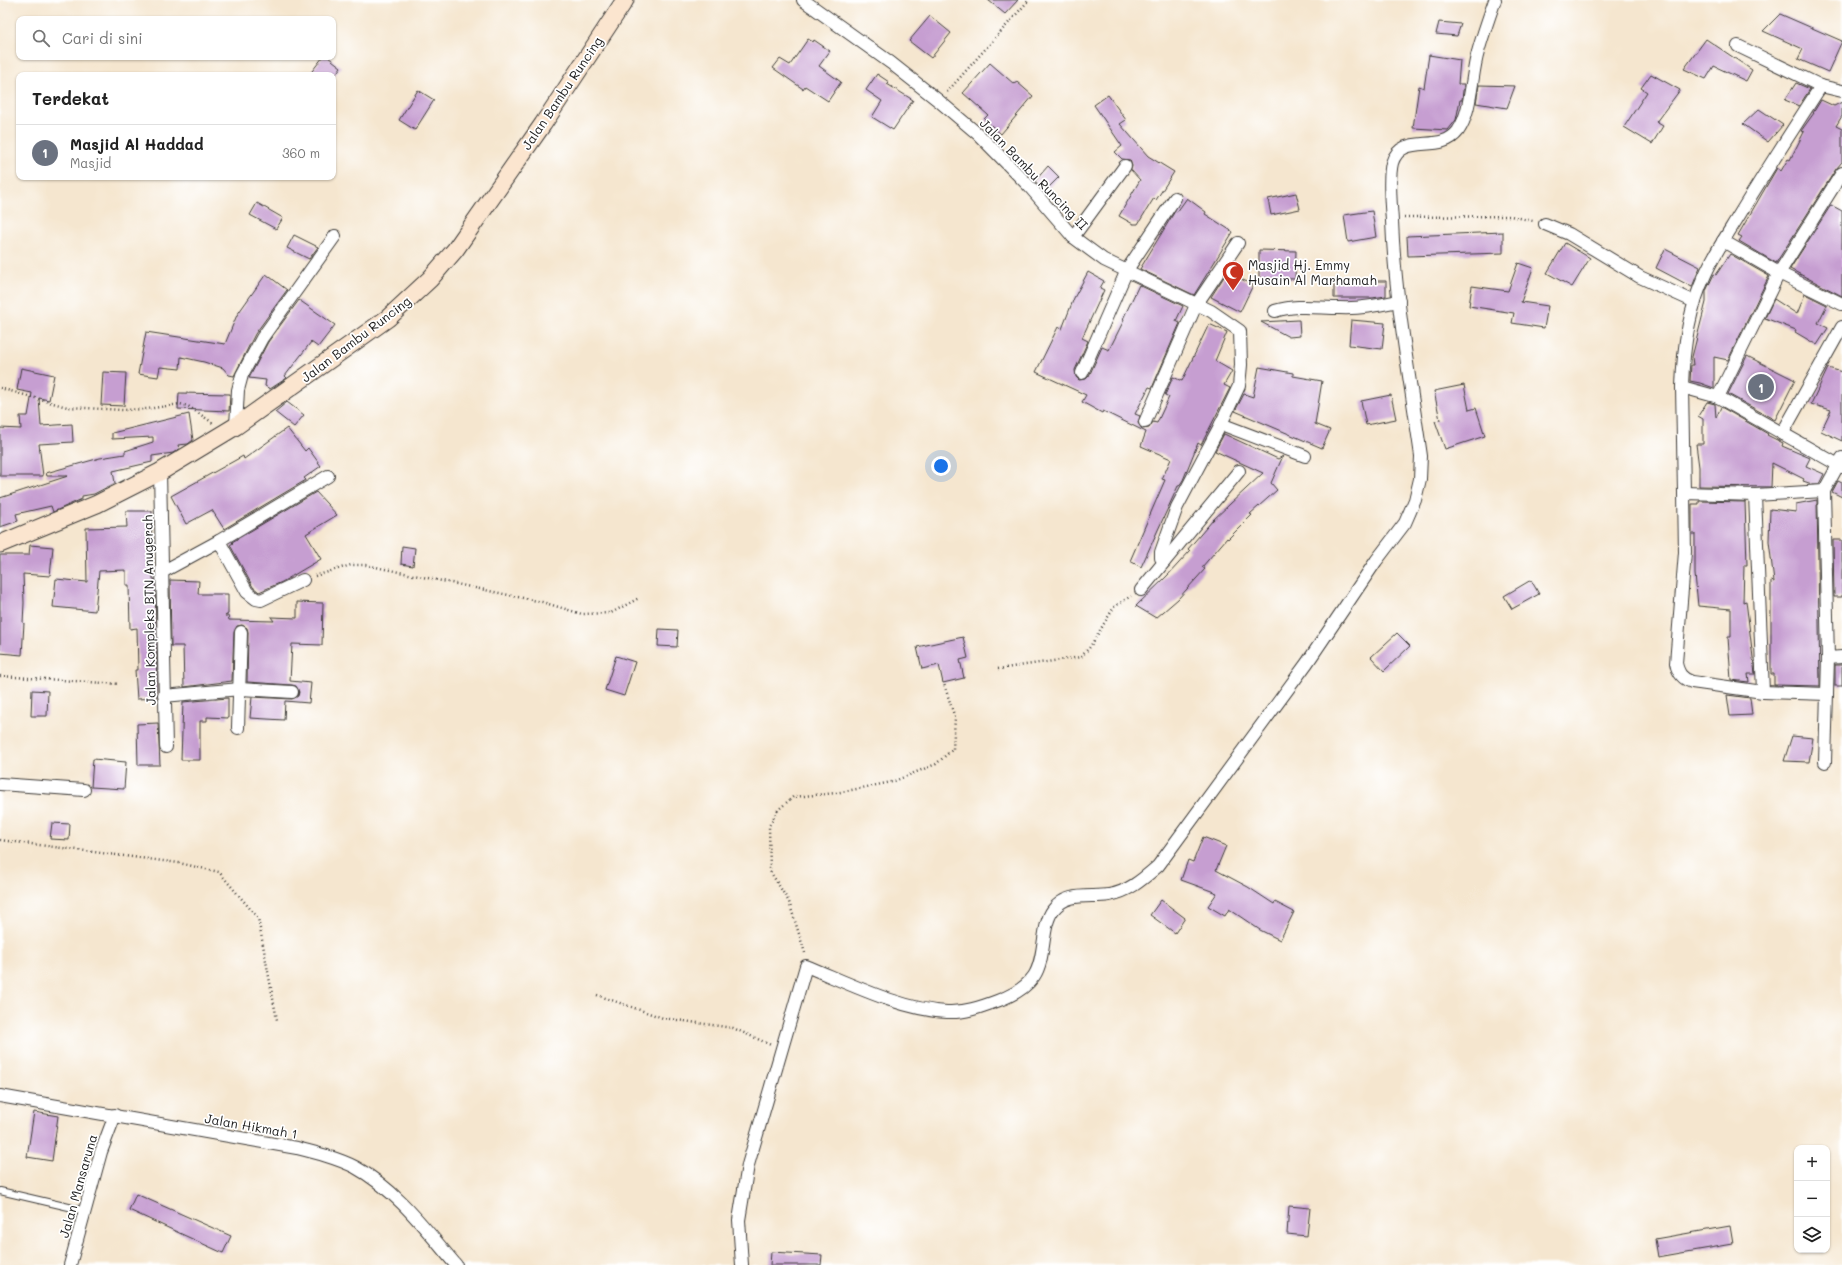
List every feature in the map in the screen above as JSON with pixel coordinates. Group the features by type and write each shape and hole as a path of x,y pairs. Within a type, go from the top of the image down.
{"street":[{"name":"Jalan Bambu Runcing","path":"0,544 97,504 160,472 230,430 388,318 430,279 455,250 543,124 625,0"},
{"name":"Jalan Bambu Runcing II","path":"803,0 891,63 979,135 1029,186 1073,237 1104,260 1211,311 1240,331 1241,365 1239,386 1221,424"},
{"path":"742,1265 739,1220 745,1179 780,1049 806,966 921,1009 948,1012 976,1009 1004,999 1024,988 1034,975 1041,958 1046,926 1052,910 1064,900 1077,896 1110,895 1136,885 1158,866 1307,663 1376,561 1405,523 1415,500 1420,479 1421,456 1399,301 1391,218 1392,163 1404,147 1410,145 1444,142 1452,138 1459,130 1467,109 1478,53 1495,0"},
{"path":"1738,46 1821,86 1842,91"},
{"path":"1821,86 1723,241 1705,274 1695,302 1683,364 1682,387 1685,552 1676,663 1678,671 1683,678 1692,682 1762,692 1827,694"},
{"path":"1073,237 1125,166"},
{"path":"1718,397 1779,273 1842,173"},
{"path":"1082,373 1127,270 1175,198"},
{"path":"1545,224 1569,234 1640,277 1695,302"},
{"path":"230,430 238,390 246,369 262,338 335,236"},
{"path":"1723,241 1779,273 1842,304"},
{"path":"1145,422 1196,305 1238,243"},
{"path":"1275,311 1286,308 1302,307 1341,308 1370,306 1399,301"},
{"path":"1782,434 1842,327"},
{"path":"1682,387 1718,397 1782,434 1841,463 1824,491 1828,658 1824,762"},
{"path":"1164,562 1161,558 1161,552 1177,507 1221,424 1305,456"},
{"path":"1141,590 1239,471"},
{"name":"Jalan Kompleks BTN Anugerah","path":"160,472 166,747"},
{"path":"162,572 219,541 328,476"},
{"path":"1684,493 1755,495 1824,491"},
{"path":"1755,495 1762,692"},
{"path":"219,541 248,592 256,599 261,600 303,580"},
{"path":"238,728 241,632"},
{"path":"1828,658 1842,657"},
{"path":"164,696 240,689 292,692"},
{"path":"0,784 84,790"},
{"name":"Jalan Hikmah 1","path":"0,1096 297,1148 339,1160 355,1167 380,1183 404,1205 456,1265"},
{"name":"Jalan Mansaruna","path":"70,1265 102,1152 115,1115"}],"lane":[{"path":"0,1191 86,1211"}],"path":[{"path":"939,101 1029,0"},
{"path":"1391,218 1511,216 1545,224"},
{"path":"0,388 67,407 123,410 147,409 171,404 188,406 230,430"},
{"path":"303,580 351,565 366,565 542,602 582,614 611,613 639,598"},
{"path":"998,669 1080,657 1090,646 1114,607 1141,590"},
{"path":"0,676 119,684"},
{"path":"806,966 806,954 789,902 770,871 769,826 778,810 793,797 836,793 892,782 936,764 954,749 955,718 944,684"},
{"path":"0,840 179,863 219,872 258,918 277,1020"},
{"path":"597,995 663,1018 733,1028 780,1049"}],"building":[{"path":"988,0 1018,0 1005,14"},
{"path":"1780,14 1842,41 1828,72 1798,59 1803,49 1763,31"},
{"path":"930,16 951,33 931,58 909,41"},
{"path":"1439,22 1461,24 1457,36 1436,34"},
{"path":"808,39 813,42 814,40 830,51 819,66 841,82 828,101 805,86 803,89 773,68 780,59 790,65"},
{"path":"1706,39 1752,70 1746,81 1714,66 1706,79 1684,69"},
{"path":"1429,55 1460,60 1458,84 1464,84 1462,100 1460,100 1456,120 1448,130 1413,128 1419,86 1424,88"},
{"path":"321,60 332,60 341,67 336,74 336,72 311,72"},
{"path":"990,63 1014,84 1017,82 1033,96 1001,134 984,119 988,115 963,93"},
{"path":"877,74 889,82 887,84 913,100 893,130 872,117 882,101 866,90"},
{"path":"1651,74 1680,90 1656,122 1663,126 1652,144 1624,127 1647,92 1641,88"},
{"path":"1796,83 1810,89 1799,106 1785,100"},
{"path":"1479,85 1515,86 1507,108 1476,103"},
{"path":"418,90 434,100 415,130 399,120"},
{"path":"1108,95 1126,120 1120,124 1148,156 1174,172 1156,200 1154,198 1138,224 1133,224 1119,216 1140,180 1131,170 1132,166 1130,160 1122,159 1115,152 1122,146 1094,105"},
{"path":"1821,100 1834,106 1842,102 1842,116 1836,126 1842,129 1842,162 1776,263 1739,241 1742,237 1738,235 1777,168 1781,171 1788,159 1790,160 1804,132 1801,131"},
{"path":"1759,109 1783,125 1768,142 1743,124"},
{"path":"1048,166 1059,177 1044,192 1035,181"},
{"path":"1296,193 1300,209 1271,215 1268,199"},
{"path":"1187,198 1206,212 1205,214 1233,232 1194,295 1140,269 1175,211 1177,212"},
{"path":"257,203 283,218 276,229 250,215"},
{"path":"1831,205 1842,211 1842,296 1790,269"},
{"path":"1372,211 1376,237 1348,242 1344,215"},
{"path":"1503,232 1503,253 1408,256 1407,236"},
{"path":"294,235 318,247 309,259 287,248"},
{"path":"1565,243 1590,258 1572,287 1547,273"},
{"path":"1665,249 1700,267 1692,287 1656,268"},
{"path":"1259,250 1296,251 1295,279 1259,278"},
{"path":"1730,254 1769,276 1728,360 1714,357 1714,388 1690,381 1691,365 1693,365 1692,357 1706,302 1706,291 1714,274 1716,275"},
{"path":"1518,263 1533,268 1521,302 1548,306 1544,328 1512,323 1514,313 1469,306 1472,286 1508,291"},
{"path":"1088,272 1104,281 1100,288 1104,290 1082,338 1088,341 1075,370 1076,377 1079,380 1086,379 1089,376 1102,347 1109,350 1139,285 1183,306 1176,321 1180,323 1152,388 1149,387 1135,414 1140,416 1138,423 1142,429 1149,428 1153,422 1157,423 1169,397 1165,395 1173,377 1182,381 1209,324 1227,332 1215,361 1232,371 1224,385 1230,388 1201,445 1198,443 1183,480 1178,486 1141,567 1130,561 1165,480 1162,479 1171,459 1141,446 1146,432 1103,411 1102,413 1082,402 1086,395 1036,372 1058,327 1062,329 1074,298"},
{"name":"Masjid Hj. Emmy Husain Al Marhamah","path":"1227,272 1253,285 1240,312 1211,297"},
{"path":"266,274 287,290 255,334 234,376 229,375 223,368 181,357 180,369 160,367 158,377 138,374 146,332 225,344 237,315"},
{"path":"1334,281 1386,281 1386,296 1372,298 1334,298"},
{"path":"1805,294 1827,305 1818,323 1828,328 1817,345 1795,332 1796,330 1765,318 1774,299 1797,314"},
{"path":"299,300 335,325 318,347 311,342 285,376 287,378 270,389 265,386 266,380 249,378 268,342"},
{"path":"1299,320 1300,336 1289,337 1261,322"},
{"path":"1351,320 1385,323 1382,349 1349,345"},
{"path":"1747,356 1795,380 1775,420 1728,394"},
{"path":"1259,367 1293,373 1293,376 1322,381 1315,424 1330,430 1322,448 1235,411 1244,394 1253,397"},
{"path":"21,368 54,375 49,400 39,398 41,426 72,424 73,442 39,444 43,476 0,476 0,428 21,429 20,416 28,416 32,393 17,390"},
{"path":"1828,368 1842,372 1842,441 1821,431 1831,410 1811,404"},
{"path":"103,372 126,373 124,406 101,405"},
{"path":"1464,385 1469,410 1476,408 1485,436 1445,449 1435,421 1440,420 1434,391"},
{"path":"179,393 230,394 229,411 178,409"},
{"path":"1391,395 1396,419 1366,425 1361,401"},
{"path":"287,402 304,415 294,427 275,412"},
{"path":"1707,402 1715,404 1716,418 1721,407 1783,443 1782,446 1810,458 1806,466 1824,474 1819,484 1812,484 1803,481 1804,479 1772,463 1771,487 1699,486 1699,467 1696,444 1703,444 1703,419 1698,416"},
{"path":"189,414 193,440 188,444 178,445 179,449 173,453 152,456 152,462 113,471 115,483 94,494 82,496 82,499 53,512 51,506 16,514 18,521 0,527 0,498 68,476 47,476 46,473 100,458 125,454 125,451 153,442 153,437 112,439 112,433"},
{"path":"287,428 305,451 308,448 321,466 304,478 306,480 224,529 212,510 186,524 171,496 243,456 244,459"},
{"path":"1224,434 1278,459 1283,456 1271,483 1277,490 1250,514 1252,515 1228,539 1227,538 1202,567 1205,569 1178,599 1156,618 1136,606 1190,551 1188,549 1213,520 1263,473 1215,451"},
{"path":"1838,481 1842,483 1842,497 1832,492"},
{"path":"316,492 337,515 306,534 321,559 282,582 259,592 253,587 230,545 233,543 232,542"},
{"path":"1817,500 1820,686 1774,685 1774,674 1771,674 1771,581 1774,582 1769,541 1770,509 1796,512 1796,504"},
{"path":"1699,501 1745,502 1747,565 1744,565 1743,602 1746,601 1755,674 1748,674 1749,682 1731,680 1728,637 1731,637 1731,609 1698,606 1695,574 1695,534 1692,534 1692,504 1699,504"},
{"path":"126,511 152,511 151,572 153,572 153,579 155,579 157,698 137,699 135,670 138,670 137,628 130,629 129,585 126,585 126,570 99,571 95,611 53,607 56,579 87,582 86,528 127,527"},
{"path":"1833,540 1842,540 1842,597 1834,597"},
{"path":"30,545 53,547 50,576 23,574 24,623 22,655 0,653 0,555 29,555"},
{"path":"402,546 415,548 413,566 401,564"},
{"path":"170,580 199,581 198,594 228,594 228,614 225,616 228,616 229,620 274,621 271,617 297,618 297,602 323,603 322,645 292,644 290,681 311,683 309,703 285,701 284,720 250,718 252,697 292,699 298,696 299,692 296,686 292,685 247,682 248,632 247,628 242,625 237,626 234,632 232,681 184,687 183,646 171,646"},
{"path":"1531,580 1539,594 1512,609 1504,596"},
{"path":"659,629 678,630 677,647 658,646"},
{"path":"1397,633 1410,646 1384,671 1371,657"},
{"path":"963,637 968,658 960,660 964,678 943,683 939,665 922,669 917,647"},
{"path":"616,656 635,662 624,696 605,690"},
{"path":"1835,665 1842,665 1842,686 1835,686"},
{"path":"32,690 48,691 47,716 31,716"},
{"path":"1727,695 1750,698 1752,715 1730,716"},
{"path":"228,698 228,718 207,717 207,721 200,721 200,760 181,760 183,702"},
{"path":"158,723 160,765 138,765 137,724"},
{"path":"1792,736 1813,738 1809,762 1784,761"},
{"path":"93,759 126,762 124,789 91,787"},
{"path":"52,823 70,824 69,840 50,839"},
{"path":"1203,837 1226,846 1216,870 1248,887 1274,904 1275,902 1294,912 1280,940 1260,930 1229,909 1225,916 1208,906 1217,893 1181,880 1188,860 1193,862"},
{"path":"1161,900 1185,918 1175,933 1150,915"},
{"path":"34,1112 58,1116 52,1161 27,1157"},
{"path":"136,1194 231,1236 223,1253 129,1210"},
{"path":"1289,1206 1310,1208 1307,1236 1287,1234"},
{"path":"1730,1226 1733,1244 1658,1257 1655,1239"},
{"path":"771,1252 822,1255 821,1265 770,1265"}],"place":[{"name":"Masjid Hj. Emmy Husain Al Marhamah","path":"1233,292"},
{"name":"Masjid Al Haddad","path":"1761,387"}]}
